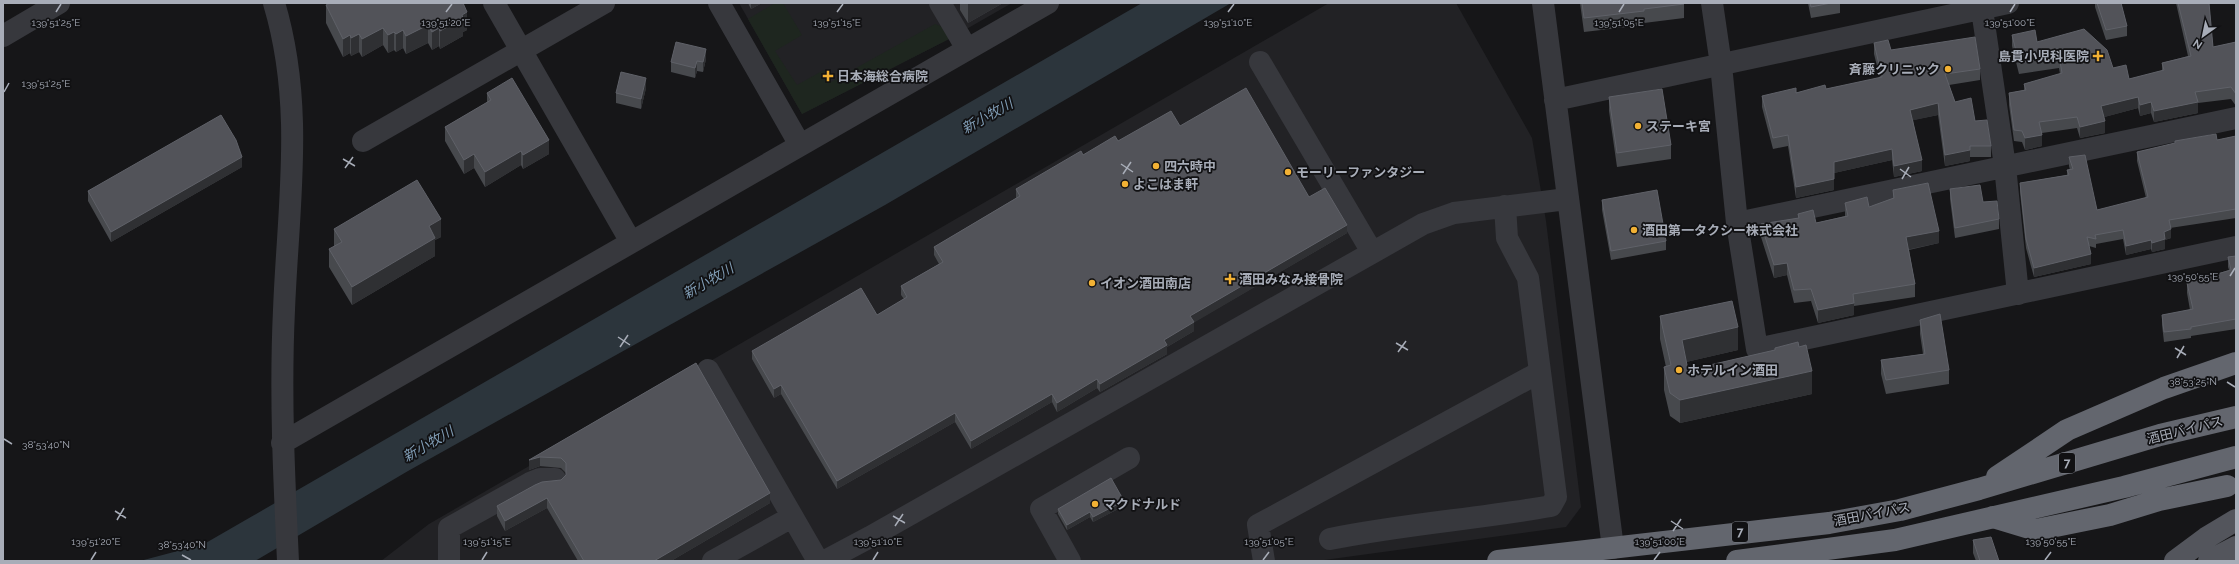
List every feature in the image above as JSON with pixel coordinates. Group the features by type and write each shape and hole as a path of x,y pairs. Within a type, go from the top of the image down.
{"highway":[{"path":"1979,489 2066,430 2164,388 2236,363"},
{"name":"酒田バイパス","path":"1498,561 1613,554 1829,523 1900,510 1979,489 2160,435 2236,417"},
{"name":"酒田バイパス","path":"1738,561 1895,540 2124,487 2236,457"},
{"path":"1991,517 2036,530 2110,515 2159,500 2227,486"}],"main road":[{"path":"2175,561 2206,538 2236,520"},
{"path":"2209,561 2236,547"}],"street":[{"path":"3,36 59,3"},
{"path":"274,3 290,89 293,143 292,203 282,352 282,442 288,561"},
{"path":"494,3 631,242"},
{"path":"363,141 604,3"},
{"path":"719,3 800,145"},
{"path":"940,3 967,49"},
{"path":"282,442 1048,3"},
{"path":"1543,3 1613,554"},
{"path":"1712,3 1721,66 1737,223 1757,349 2236,247"},
{"path":"1555,100 1721,66 1982,6 2008,3"},
{"path":"1982,6 2005,166 2018,294"},
{"path":"1260,62 1372,252"},
{"path":"1737,223 2236,118"},
{"path":"825,561 870,538 1372,252 1439,217 1454,213 1567,199"},
{"path":"1330,539 1375,530 1468,520 1551,506 1556,497 1528,278 1507,238 1504,206"},
{"path":"708,370 818,561"},
{"path":"1264,561 1258,525 1540,372"},
{"path":"1070,561 1041,509 1129,458"},
{"path":"449,561 450,528 530,483 540,479 555,479"},
{"path":"714,561 792,517"}],"shaded area":[{"name":"日本海総合病院","path":"739,3 1012,3 949,39 802,114"},
{"path":"775,3 783,3 802,35 775,51 797,85 824,70 831,82 935,24 946,28 949,39 802,114 748,19"},
{"path":"1329,3 1456,3 1532,138 1546,221 1581,507 1566,527 1317,561 381,561 429,524"}],"water":[{"name":"新小牧川","path":"1142,3 1231,3 885,205 408,471 255,561 140,561 204,544"}],"building":[{"path":"330,3 463,3 467,12 462,15 463,18 440,31 439,28 432,32 428,25 406,36 403,30 396,34 394,32 388,35 383,28 362,39 359,34 351,38 350,35 343,39 326,5"},
{"path":"1582,3 1684,4 1644,9 1644,11 1584,18"},
{"path":"1810,3 1831,3 1811,7"},
{"path":"2097,3 2121,3 2127,26 2106,30"},
{"path":"2178,3 2209,3 2213,47 2236,42 2236,94 2231,87 2195,92 2198,102 2154,111 2151,102 2140,105 2138,97 2101,106 2105,121 2080,127 2077,117 2039,122 2042,135 2025,138 2022,131 2014,130 2009,93 2026,90 2024,84 2062,73 2059,56 2019,63 2012,35 2035,30 2037,42 2084,29 2107,50 2113,68 2126,65 2129,79 2164,70 2162,63 2191,56"},
{"path":"1975,37 1980,69 1945,74 1955,102 1971,98 1975,121 1987,120 1991,146 1970,146 1970,150 1945,155 1938,103 1910,110 1922,160 1894,166 1892,149 1834,162 1834,179 1796,187 1788,135 1773,138 1762,96 1796,88 1796,93 1825,85 1826,89 1882,77 1874,43 1888,40 1891,50"},
{"path":"676,42 706,49 703,62 697,61 695,68 671,62"},
{"path":"621,72 646,78 641,99 616,93"},
{"path":"512,78 549,140 523,155 521,151 485,172 474,154 464,160 445,127 491,100 487,93"},
{"name":"イオン酒田南店","path":"1246,88 1309,197 1325,188 1347,225 1190,316 1194,322 1164,340 1167,345 1100,384 1097,379 1057,403 1052,394 971,441 955,413 837,481 781,385 774,389 752,351 861,288 877,315 907,297 901,286 943,262 934,247 1020,196 1016,189 1081,151 1083,155 1115,136 1118,141 1171,111 1180,126"},
{"name":"ステーキ宮","path":"1662,89 1671,145 1617,153 1609,97"},
{"path":"221,115 236,140 242,157 111,232 88,191"},
{"path":"2216,134 2217,140 2236,136 2236,209 2169,220 2171,229 2164,232 2165,239 2152,243 2151,240 2126,246 2123,230 2095,235 2096,239 2087,237 2091,254 2034,268 2026,239 2020,183 2069,175 2067,170 2073,169 2069,157 2085,155 2097,210 2148,197 2137,152 2175,143 2175,141"},
{"path":"417,180 441,219 429,226 435,238 352,287 329,249 342,242 334,229"},
{"path":"1928,183 1939,231 1906,237 1915,284 1853,294 1854,303 1818,310 1811,289 1794,290 1787,263 1774,265 1761,224 1799,218 1798,214 1813,210 1816,223 1848,216 1845,203 1867,197 1869,207 1894,198 1893,190"},
{"path":"1980,185 1983,202 1997,201 1999,219 1955,228 1950,189"},
{"name":"酒田第一タクシー株式会社","path":"1657,190 1666,241 1611,251 1602,200"},
{"path":"2236,256 2236,319 2191,327 2191,329 2164,332 2162,315 2193,309 2187,283 2231,270 2228,257"},
{"path":"1732,301 1738,327 1682,340 1688,370 1775,350 1775,348 1798,342 1799,347 1806,345 1812,371 1680,400 1670,393 1664,367 1671,365 1660,316"},
{"path":"1940,314 1949,370 1886,380 1881,360 1925,354 1920,320"},
{"path":"696,363 770,493 654,561 584,561 547,498 505,521 497,506 535,485 542,482 561,480 566,475 566,463 561,458 540,457 529,460"},
{"name":"マクドナルド","path":"1111,478 1124,501 1093,517 1090,512 1067,525 1058,509"},
{"path":"1991,537 1999,561 1980,561 1973,540"}],"place":[{"name":"島貫小児科医院","path":"2098,56"},
{"name":"斉藤クリニック","path":"1948,69"},
{"name":"日本海総合病院","path":"828,76"},
{"name":"ステーキ宮","path":"1638,126"},
{"name":"四六時中","path":"1156,166"},
{"name":"モーリーファンタジー","path":"1288,172"},
{"name":"よこはま軒","path":"1125,184"},
{"name":"酒田第一タクシー株式会社","path":"1634,230"},
{"name":"酒田みなみ接骨院","path":"1230,279"},
{"name":"イオン酒田南店","path":"1092,283"},
{"name":"ホテルイン酒田","path":"1679,370"},
{"name":"マクドナルド","path":"1095,504"}]}
